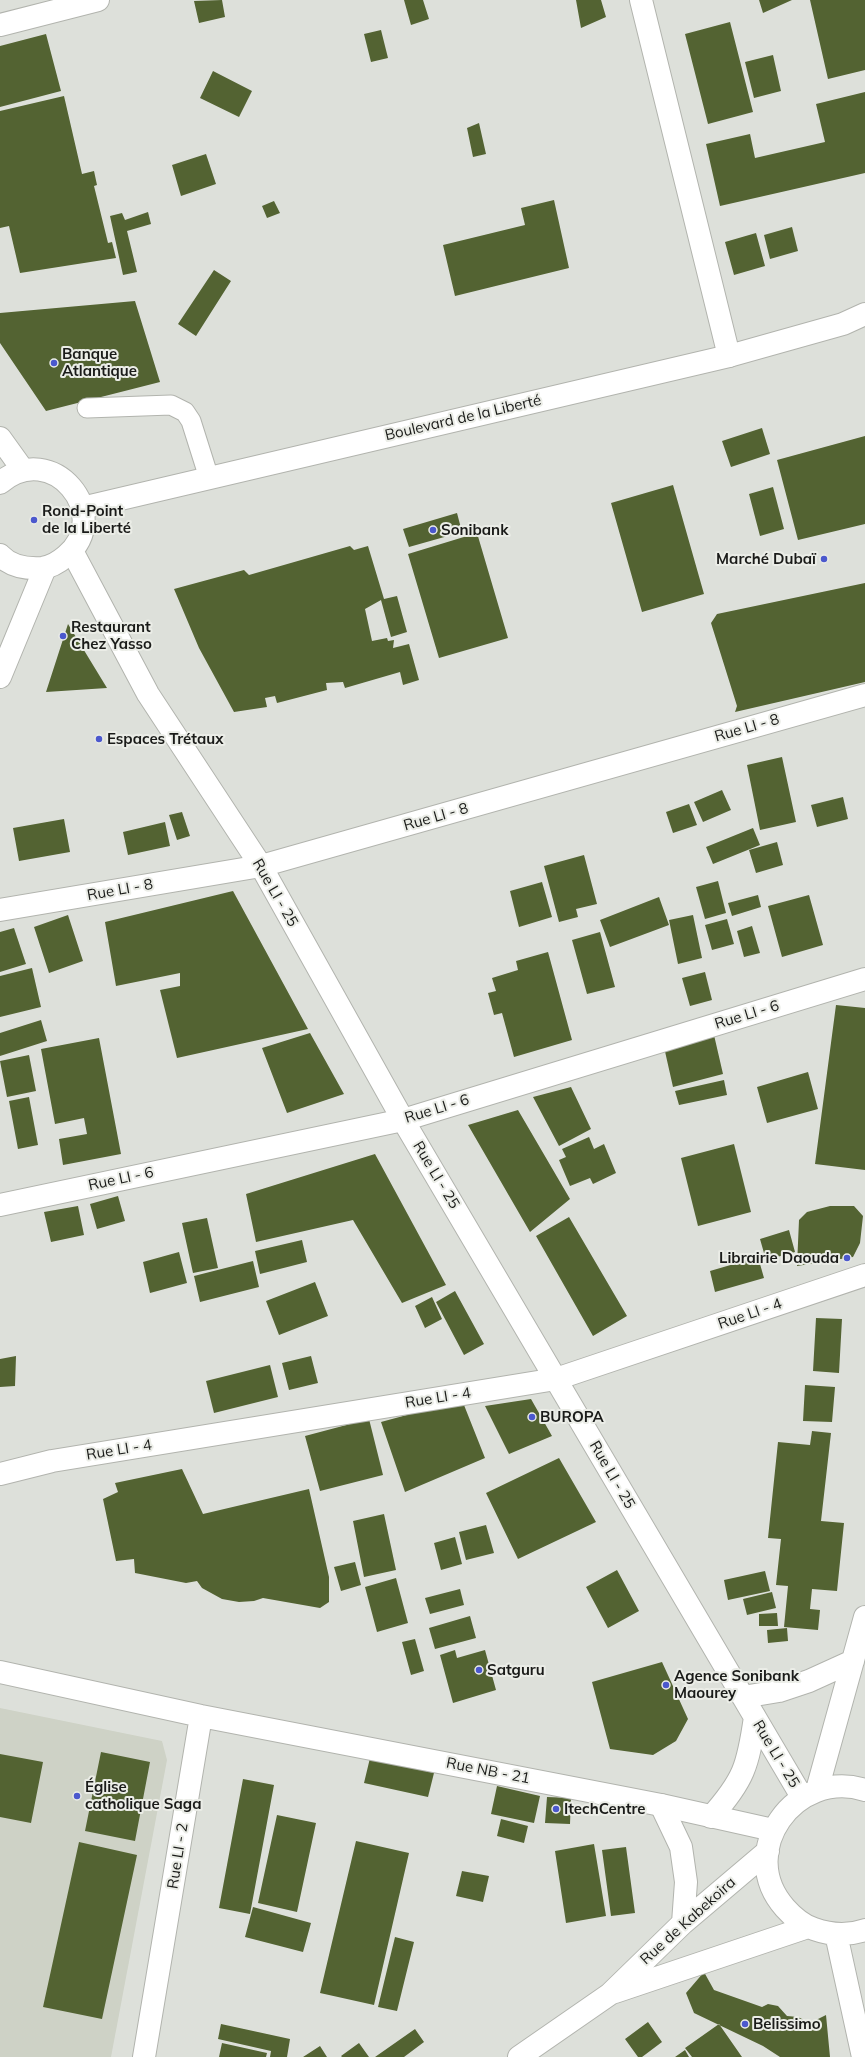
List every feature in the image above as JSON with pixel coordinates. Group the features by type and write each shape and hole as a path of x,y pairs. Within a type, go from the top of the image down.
{"main road":[{"path":"0,24 98,0"},
{"path":"641,0 729,356"},
{"name":"Boulevard de la Liberté","path":"82,508 729,356 843,324 865,314"},
{"name":"Boulevard de la Liberté","path":"843,324 865,323"},
{"path":"0,438 23,470"},
{"path":"0,483 8,476 23,470 38,469 53,473 66,481 77,493 82,508 84,523 80,538 72,551 59,562 45,568 29,569 14,565 0,555"},
{"name":"Rue LI - 25","path":"72,551 148,694 261,866 403,1120 743,1697 755,1717 809,1793"},
{"path":"0,677 45,568"},
{"name":"Rue LI - 8","path":"0,910 261,866 865,695"},
{"name":"Rue LI - 6","path":"0,1205 403,1120 865,979"},
{"name":"Rue LI - 4","path":"0,1474 52,1461 556,1379 865,1275"},
{"path":"809,1793 853,1661 865,1617"},
{"path":"743,1697 786,1688 809,1681 853,1661"},
{"path":"0,1672 201,1716"},
{"name":"Rue NB - 21","path":"201,1716 661,1805 773,1830"},
{"name":"Rue LI - 2","path":"144,2057 201,1716"},
{"path":"711,1817 729,1797 741,1779 750,1753 755,1717"},
{"path":"865,1790 856,1787 836,1786 809,1793 785,1811 773,1830 768,1851 768,1869 772,1887 778,1898 793,1917 808,1927 836,1934 856,1933 865,1930"},
{"path":"661,1805 681,1847 686,1882 682,1923"},
{"name":"Rue de Kabekoira","path":"519,2057 610,1994 682,1923 768,1851"},
{"name":"Rue de Kabekoira","path":"610,1994 808,1927"},
{"path":"836,1934 862,2057"}],"lane":[{"path":"87,408 172,405 185,412 191,421 209,478"}],"shaded area":[{"path":"0,1708 162,1741 167,1760 111,2057 0,2057"}],"building":[{"path":"222,0 225,17 199,23 194,1"},
{"path":"404,0 423,0 429,19 411,25"},
{"path":"576,0 601,0 606,17 581,28"},
{"path":"759,0 792,0 763,13"},
{"path":"810,0 865,0 865,70 828,79"},
{"path":"730,22 753,112 708,124 685,34"},
{"path":"381,30 388,58 371,62 364,34"},
{"path":"46,34 61,91 0,107 0,46"},
{"path":"773,55 781,91 754,98 745,62"},
{"path":"213,71 252,91 239,117 200,98"},
{"path":"865,92 865,173 720,206 706,144 750,134 755,158 825,142 816,104"},
{"path":"64,96 82,174 94,171 97,185 94,186 108,243 112,242 116,258 20,273 9,226 0,228 0,111"},
{"path":"479,123 486,154 473,157 467,128"},
{"path":"206,154 216,184 181,196 172,165"},
{"path":"554,200 569,268 455,296 443,245 525,225 521,208"},
{"path":"274,201 280,213 267,218 262,206"},
{"path":"148,212 151,224 127,231 137,272 123,275 110,216 122,213 125,220"},
{"path":"792,227 798,251 770,259 764,235"},
{"path":"756,233 765,266 734,275 725,242"},
{"path":"214,270 231,281 196,336 178,324"},
{"path":"135,301 160,382 46,411 0,343 0,313"},
{"path":"762,428 770,454 731,467 722,441"},
{"path":"865,436 865,524 798,540 777,460"},
{"path":"673,485 704,594 642,612 611,503"},
{"path":"773,487 784,529 760,536 749,494"},
{"name":"Sonibank","path":"457,513 462,532 409,547 403,529"},
{"path":"477,533 508,638 439,658 408,554"},
{"path":"350,546 354,550 368,546 384,599 397,596 407,632 391,637 381,600 365,609 372,641 387,638 388,641 394,640 393,648 409,644 419,680 403,685 400,672 345,688 343,682 326,683 327,690 277,703 275,696 265,698 267,707 234,712 199,648 174,589 244,570 249,575"},
{"path":"865,583 865,682 735,712 737,706 711,623 717,614"},
{"path":"68,624 107,688 46,692"},
{"path":"782,757 796,822 760,830 747,765"},
{"path":"722,790 731,810 703,822 694,802"},
{"path":"843,797 848,819 817,827 811,805"},
{"path":"689,804 697,825 673,833 666,812"},
{"path":"182,812 190,836 177,840 169,815"},
{"path":"64,819 70,852 19,861 13,828"},
{"path":"165,822 170,846 128,855 123,832"},
{"path":"753,828 760,845 713,864 706,847"},
{"path":"777,842 783,865 756,873 749,850"},
{"path":"584,855 597,904 576,909 578,917 559,922 544,866"},
{"path":"718,881 726,913 705,919 696,887"},
{"path":"542,882 552,917 519,927 510,891"},
{"path":"233,891 308,1029 177,1058 160,990 180,986 180,973 116,986 105,922"},
{"path":"758,895 761,907 732,916 728,903"},
{"path":"809,895 823,945 782,957 768,906"},
{"path":"659,897 669,925 610,947 600,920"},
{"path":"68,915 83,961 49,973 34,927"},
{"path":"693,915 702,958 678,964 669,920"},
{"path":"727,919 734,944 712,950 705,925"},
{"path":"752,926 760,953 744,957 737,931"},
{"path":"14,928 26,964 0,972 0,932"},
{"path":"600,932 615,987 587,994 572,940"},
{"path":"548,952 572,1040 514,1057 502,1013 494,1015 488,993 496,991 492,978 518,970 516,961"},
{"path":"32,968 41,1007 0,1017 0,976"},
{"path":"705,972 712,1000 690,1006 682,978"},
{"path":"836,1005 865,1008 865,1170 815,1164"},
{"path":"41,1020 47,1041 0,1056 0,1033"},
{"path":"310,1033 344,1094 287,1113 262,1048"},
{"path":"714,1035 723,1074 673,1087 664,1047"},
{"path":"99,1038 121,1154 63,1165 59,1139 87,1134 84,1118 55,1124 41,1049"},
{"path":"29,1055 36,1091 7,1097 0,1061"},
{"path":"808,1072 818,1109 767,1123 757,1087"},
{"path":"724,1080 727,1095 679,1105 675,1091"},
{"path":"571,1087 591,1129 559,1146 533,1097"},
{"path":"29,1097 38,1145 18,1149 9,1101"},
{"path":"518,1110 570,1199 530,1232 468,1125"},
{"path":"589,1137 594,1149 604,1144 616,1173 593,1184 590,1178 570,1186 559,1160 566,1157 562,1149"},
{"path":"734,1144 751,1212 698,1226 681,1158"},
{"path":"375,1154 446,1285 402,1303 353,1220 256,1242 246,1194"},
{"path":"118,1196 125,1221 97,1229 90,1204"},
{"path":"78,1206 84,1235 51,1242 44,1212"},
{"path":"830,1206 854,1206 863,1216 860,1243 853,1257 797,1266 799,1220 807,1212"},
{"path":"569,1217 627,1316 593,1336 536,1236"},
{"path":"207,1218 218,1268 193,1273 182,1223"},
{"path":"789,1230 795,1252 766,1260 760,1239"},
{"path":"302,1240 307,1262 260,1274 255,1251"},
{"path":"179,1252 187,1283 150,1293 143,1262"},
{"path":"758,1257 764,1278 715,1292 710,1271"},
{"path":"253,1261 259,1287 200,1302 194,1276"},
{"path":"315,1282 328,1316 279,1335 266,1301"},
{"path":"455,1291 484,1344 464,1355 436,1302"},
{"path":"432,1297 442,1319 425,1328 415,1306"},
{"path":"816,1318 842,1319 839,1373 813,1371"},
{"path":"16,1356 15,1386 0,1387 0,1359"},
{"path":"311,1356 318,1383 289,1390 282,1363"},
{"path":"270,1365 278,1397 214,1413 206,1381"},
{"path":"805,1385 835,1387 832,1422 803,1421"},
{"path":"531,1399 552,1436 509,1454 485,1406"},
{"path":"462,1400 485,1458 405,1492 381,1422"},
{"path":"369,1419 383,1475 320,1491 305,1436"},
{"path":"812,1431 831,1433 821,1521 844,1523 837,1591 812,1589 810,1609 820,1610 818,1630 784,1627 788,1586 776,1585 781,1539 768,1538 778,1442 810,1445"},
{"path":"559,1458 596,1522 518,1559 486,1493"},
{"path":"182,1469 203,1514 309,1489 329,1577 329,1602 320,1608 263,1598 254,1601 239,1602 222,1599 202,1588 197,1581 186,1583 135,1573 134,1559 116,1561 103,1499 118,1492 115,1483"},
{"path":"384,1514 396,1570 364,1577 353,1521"},
{"path":"486,1525 494,1553 466,1560 459,1532"},
{"path":"455,1537 462,1564 441,1570 434,1543"},
{"path":"355,1562 361,1585 341,1591 334,1567"},
{"path":"617,1570 639,1611 608,1628 586,1587"},
{"path":"765,1571 770,1591 728,1600 724,1580"},
{"path":"396,1578 408,1623 377,1632 365,1587"},
{"path":"460,1589 464,1605 430,1614 425,1598"},
{"path":"772,1592 776,1608 747,1615 743,1599"},
{"path":"777,1613 778,1626 759,1626 759,1614"},
{"path":"470,1616 476,1638 435,1649 429,1628"},
{"path":"787,1628 788,1641 768,1643 767,1630"},
{"path":"415,1639 424,1671 411,1675 402,1642"},
{"path":"455,1650 457,1658 485,1650 496,1690 453,1703 440,1655"},
{"path":"662,1662 688,1719 676,1741 653,1755 610,1749 592,1682"},
{"path":"101,1752 150,1762 135,1841 85,1831"},
{"path":"0,1754 43,1762 31,1823 0,1817"},
{"path":"370,1758 434,1773 428,1797 364,1783"},
{"path":"243,1779 274,1785 250,1914 219,1908"},
{"path":"497,1786 540,1796 534,1823 491,1814"},
{"path":"547,1797 571,1798 570,1824 545,1823"},
{"path":"277,1815 316,1823 297,1912 258,1903"},
{"path":"501,1819 528,1826 524,1843 497,1836"},
{"path":"356,1841 409,1853 374,2005 320,1993"},
{"path":"79,1842 137,1855 102,2019 43,2007"},
{"path":"594,1844 606,1916 566,1923 555,1851"},
{"path":"626,1847 635,1913 611,1916 602,1850"},
{"path":"462,1871 489,1876 483,1902 456,1896"},
{"path":"253,1907 311,1923 303,1952 245,1937"},
{"path":"395,1937 414,1942 397,2011 378,2007"},
{"path":"704,1972 714,1990 762,2007 768,2004 778,2006 787,2016 798,2017 810,2023 826,2015 830,2057 780,2057 763,2046 694,2013 686,1993"},
{"path":"648,2022 662,2042 642,2057 638,2057 625,2039"},
{"path":"221,2024 290,2039 287,2057 270,2057 271,2051 218,2039"},
{"path":"719,2024 742,2057 692,2057 685,2048"},
{"path":"415,2029 424,2042 404,2057 375,2057"},
{"path":"222,2043 267,2053 266,2057 219,2057"},
{"path":"359,2043 369,2057 341,2056"},
{"path":"320,2046 327,2057 303,2057"},
{"path":"685,2050 689,2057 675,2057"}],"place":[{"name":"Banque Atlantique","path":"54,363"},
{"name":"Rond-Point de la Liberté","path":"34,520"},
{"name":"Sonibank","path":"433,530"},
{"name":"Marché Dubaï","path":"824,559"},
{"name":"Restaurant Chez Yasso","path":"63,636"},
{"name":"Espaces Trétaux","path":"99,739"},
{"name":"Librairie Daouda","path":"847,1258"},
{"name":"BUROPA","path":"532,1417"},
{"name":"Satguru","path":"479,1670"},
{"name":"Agence Sonibank Maourey","path":"666,1685"},
{"name":"Église catholique Saga","path":"77,1796"},
{"name":"ItechCentre","path":"556,1809"},
{"name":"Belissimo","path":"745,2024"}]}
